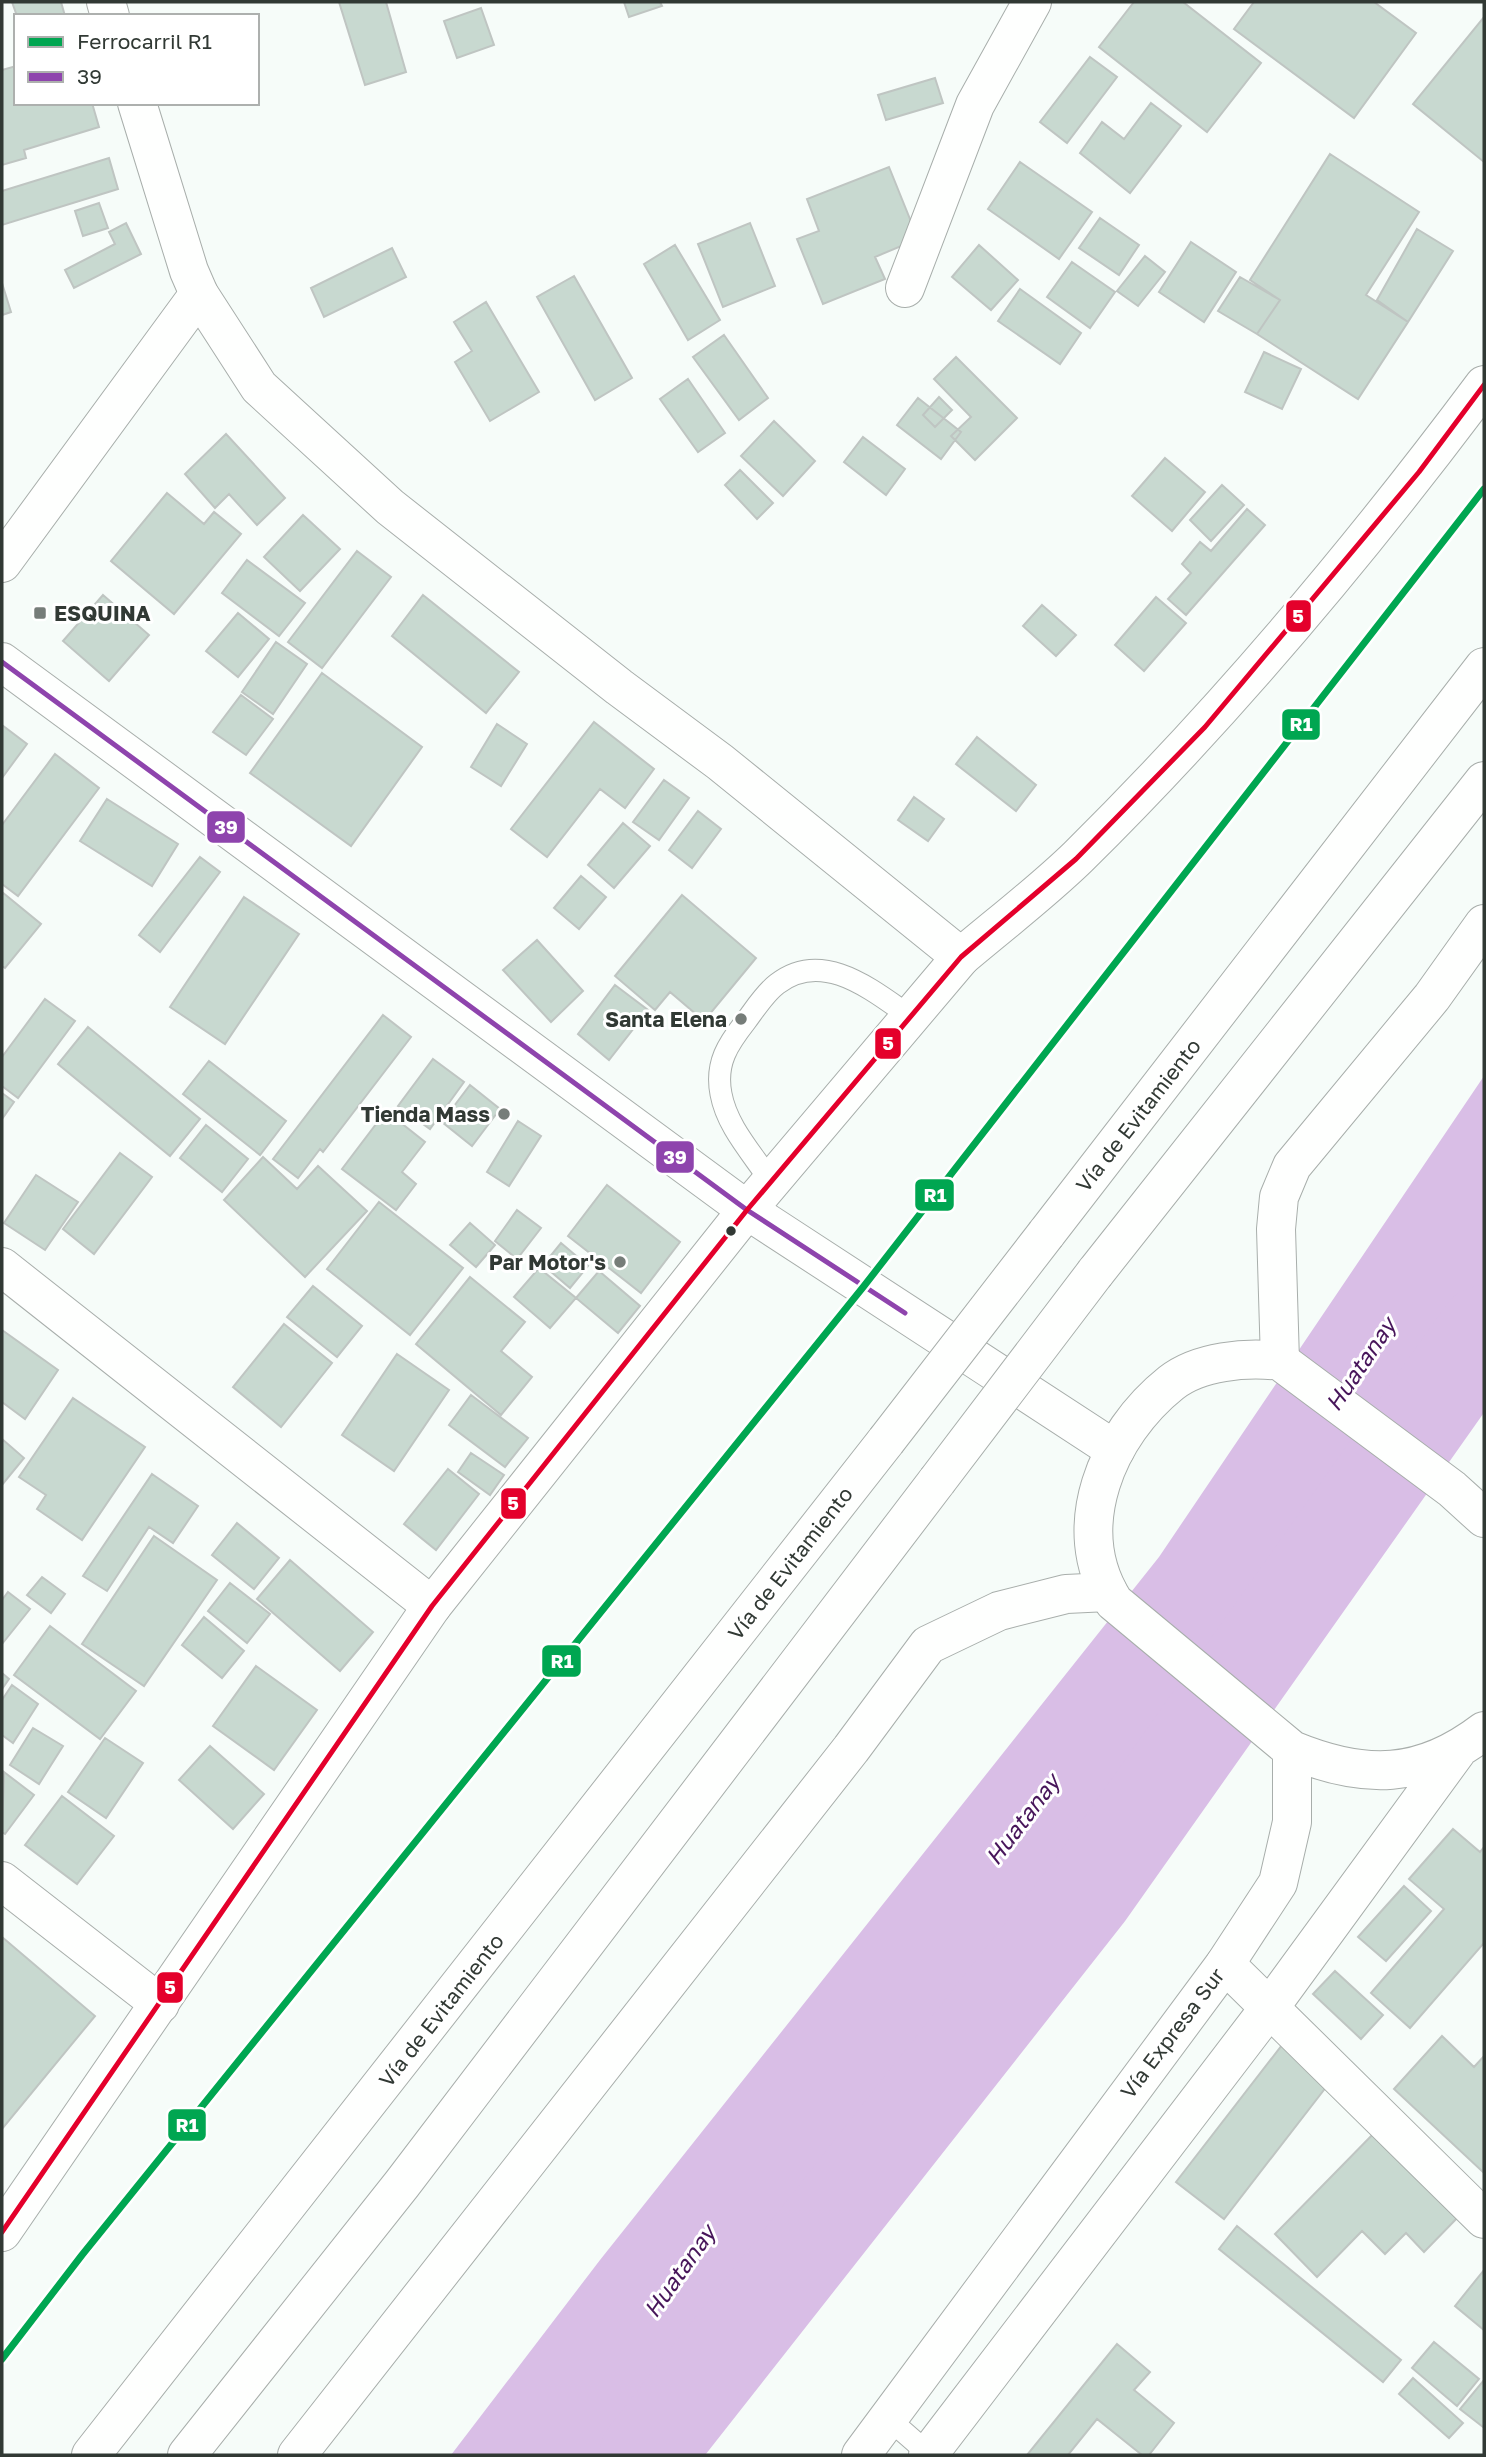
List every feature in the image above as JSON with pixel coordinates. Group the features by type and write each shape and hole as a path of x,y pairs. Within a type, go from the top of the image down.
{"main road":[{"path":"905,288 975,105 1032,2"},
{"path":"138,105 189,271 199,294 259,387 390,507 619,687 720,762 961,957"},
{"path":"2,563 199,294"},
{"path":"2,2232 432,1606 759,1196 961,957 1076,859 1205,727 1419,472 1484,385"},
{"path":"2,662 1115,1450"},
{"name":"Vía de Evitamiento","path":"91,2455 886,1441 1484,667"},
{"path":"187,2455 402,2184 1096,1273 1484,781"},
{"path":"1282,1363 1276,1229 1279,1197 1292,1167 1432,997 1484,924"},
{"path":"2,1267 432,1606"},
{"path":"1471,1741 1406,1769 1363,1772 1326,1764 1286,1745 1111,1597 1091,1539 1098,1487 1115,1450 1141,1413 1172,1382 1204,1367 1256,1358 1282,1363 1473,1503"},
{"path":"297,2455 851,1749 929,1645 999,1611 1066,1594 1111,1597"},
{"path":"929,2455 1471,1741"},
{"name":"Vía Expresa Sur","path":"861,2455 890,2420 1225,1964 1278,1883 1292,1822 1286,1745"},
{"path":"2,1881 160,2004"},
{"path":"1225,1964 1484,2219"}],"lane":[{"path":"759,1196 728,1119 721,1093 720,1073 724,1050 776,984 802,970 829,971 859,981 911,1017"},
{"path":"890,2420 929,2455"}],"water":[{"name":"Huatanay","path":"1484,1076 1484,1332 1088,1893 646,2455 451,2455 600,2260 1159,1557"}],"building":[{"path":"12,2 61,2 64,14 16,14"},
{"path":"339,2 386,2 406,72 365,85"},
{"path":"624,2 660,2 662,6 629,17"},
{"path":"1134,2 1183,2 1261,63 1207,132 1099,47"},
{"path":"1254,2 1374,2 1416,33 1354,118 1234,29"},
{"path":"481,8 494,45 457,58 444,21"},
{"path":"1484,17 1484,162 1413,104"},
{"path":"1090,57 1117,77 1067,143 1040,122"},
{"path":"14,67 14,105 93,105 99,127 24,150 26,158 2,165 2,70"},
{"path":"935,78 943,103 886,120 878,95"},
{"path":"1151,103 1181,126 1130,193 1080,153 1102,122 1124,139"},
{"path":"1330,154 1419,212 1366,295 1408,322 1358,399 1257,334 1280,300 1250,280"},
{"path":"109,158 118,189 2,225 2,191"},
{"path":"1020,162 1092,212 1059,259 988,209"},
{"path":"889,167 918,239 875,257 885,279 823,304 797,239 819,231 807,199"},
{"path":"99,203 108,228 83,236 75,211"},
{"path":"1100,218 1139,245 1119,275 1079,248"},
{"path":"126,223 141,254 74,288 65,270 115,244 109,232"},
{"path":"750,223 775,286 723,307 698,244"},
{"path":"1417,229 1453,251 1408,322 1377,300"},
{"path":"1191,242 1236,272 1204,322 1159,292"},
{"path":"675,245 720,320 688,340 644,264"},
{"path":"979,245 1018,280 991,310 952,277"},
{"path":"392,248 406,277 324,317 311,288"},
{"path":"1145,256 1165,272 1138,306 1117,291"},
{"path":"1072,262 1115,292 1090,328 1047,297"},
{"path":"574,276 632,378 595,400 537,297"},
{"path":"1240,277 1280,300 1257,334 1218,311"},
{"path":"2,283 11,312 2,315"},
{"path":"1020,289 1081,333 1060,364 998,321"},
{"path":"486,302 539,392 490,421 455,362 472,351 454,322"},
{"path":"724,335 768,398 739,420 693,357"},
{"path":"1264,352 1301,369 1282,409 1245,392"},
{"path":"956,357 1017,418 975,460 951,436 971,417 934,379"},
{"path":"688,379 725,433 698,452 660,399"},
{"path":"939,397 952,410 935,427 923,415"},
{"path":"918,398 961,432 941,459 897,425"},
{"path":"774,421 815,461 783,496 741,456"},
{"path":"226,434 285,498 257,525 229,494 215,508 185,474"},
{"path":"863,437 905,469 886,495 844,462"},
{"path":"1165,458 1205,492 1172,531 1132,496"},
{"path":"740,470 773,503 757,519 725,485"},
{"path":"1222,485 1244,505 1211,541 1190,520"},
{"path":"167,493 204,524 214,512 241,534 174,614 111,561"},
{"path":"1247,509 1265,525 1186,615 1168,599 1191,573 1182,564 1200,542 1211,551"},
{"path":"303,515 340,549 300,591 264,557"},
{"path":"357,551 391,577 322,668 288,642"},
{"path":"247,560 305,603 279,636 222,593"},
{"path":"103,595 149,635 109,681 63,641"},
{"path":"423,595 519,672 486,713 392,636"},
{"path":"1156,597 1186,623 1144,671 1115,645"},
{"path":"1042,605 1076,635 1056,656 1023,626"},
{"path":"238,613 269,639 238,677 206,651"},
{"path":"276,642 307,664 273,714 242,692"},
{"path":"322,673 422,747 351,846 250,773"},
{"path":"241,695 273,719 246,755 213,732"},
{"path":"594,722 654,769 625,808 600,789 547,857 511,829"},
{"path":"497,724 527,744 501,786 471,767"},
{"path":"2,725 27,744 2,778"},
{"path":"977,737 1036,785 1016,811 956,764"},
{"path":"55,754 99,788 18,896 2,884 2,825"},
{"path":"664,780 689,798 659,840 633,822"},
{"path":"914,797 944,819 928,841 898,820"},
{"path":"107,799 178,844 152,886 80,841"},
{"path":"698,811 721,829 692,868 669,850"},
{"path":"623,823 650,846 614,888 588,865"},
{"path":"200,857 220,872 160,952 139,935"},
{"path":"581,876 606,897 579,929 554,908"},
{"path":"2,892 41,924 5,968 2,966"},
{"path":"682,895 756,958 704,1021 670,992 655,1010 615,976"},
{"path":"244,897 299,934 225,1044 170,1007"},
{"path":"537,940 583,991 551,1022 503,970"},
{"path":"615,985 648,1010 609,1060 578,1034"},
{"path":"45,999 75,1021 18,1098 2,1086 2,1057"},
{"path":"383,1015 411,1037 323,1152 320,1149 298,1178 273,1159"},
{"path":"88,1027 200,1119 170,1156 58,1064"},
{"path":"433,1059 464,1082 430,1129 398,1106"},
{"path":"209,1061 286,1121 260,1155 183,1094"},
{"path":"470,1085 500,1109 472,1146 442,1122"},
{"path":"2,1093 14,1102 2,1119"},
{"path":"386,1111 425,1142 402,1172 416,1184 396,1210 342,1169"},
{"path":"518,1121 541,1136 509,1186 487,1172"},
{"path":"206,1125 248,1159 222,1192 180,1158"},
{"path":"120,1153 152,1177 94,1254 63,1229"},
{"path":"263,1157 297,1189 318,1166 367,1211 305,1277 224,1200"},
{"path":"36,1175 78,1202 45,1250 4,1223"},
{"path":"607,1185 680,1242 641,1293 568,1236"},
{"path":"379,1202 463,1268 410,1335 327,1269"},
{"path":"517,1210 541,1228 517,1259 495,1241"},
{"path":"470,1223 495,1245 476,1267 450,1245"},
{"path":"561,1243 588,1266 570,1288 543,1265"},
{"path":"539,1268 576,1298 550,1328 514,1297"},
{"path":"599,1271 640,1306 618,1333 576,1298"},
{"path":"470,1277 525,1322 501,1351 532,1377 501,1415 416,1344"},
{"path":"313,1286 362,1326 337,1357 287,1317"},
{"path":"284,1324 332,1363 281,1427 233,1387"},
{"path":"2,1330 58,1370 25,1419 2,1402"},
{"path":"397,1354 449,1390 394,1471 342,1435"},
{"path":"471,1395 528,1438 505,1467 449,1425"},
{"path":"73,1398 145,1447 82,1540 37,1509 46,1495 19,1477"},
{"path":"2,1439 24,1458 2,1485"},
{"path":"471,1453 504,1475 490,1495 458,1472"},
{"path":"448,1469 479,1494 436,1550 404,1524"},
{"path":"152,1474 198,1506 173,1543 149,1527 107,1591 83,1576"},
{"path":"237,1523 279,1558 254,1589 212,1555"},
{"path":"154,1536 217,1580 144,1686 82,1644"},
{"path":"290,1560 373,1632 340,1671 257,1599"},
{"path":"42,1577 65,1594 51,1613 27,1595"},
{"path":"230,1583 270,1614 247,1643 208,1611"},
{"path":"8,1592 30,1609 2,1644 2,1600"},
{"path":"204,1617 244,1651 222,1678 182,1645"},
{"path":"50,1626 136,1691 100,1739 14,1675"},
{"path":"256,1666 317,1710 274,1770 213,1726"},
{"path":"2,1673 9,1679 2,1689"},
{"path":"12,1685 38,1704 13,1743 2,1735 2,1700"},
{"path":"33,1728 63,1746 39,1784 10,1765"},
{"path":"105,1738 143,1763 106,1818 68,1792"},
{"path":"210,1746 264,1794 233,1829 179,1780"},
{"path":"4,1772 34,1795 5,1834 2,1832"},
{"path":"62,1796 114,1836 77,1884 25,1845"},
{"path":"1453,1829 1480,1852 1484,1847 1484,1943 1410,2028 1371,1993 1444,1909 1409,1879"},
{"path":"1404,1886 1431,1911 1386,1961 1358,1937"},
{"path":"2,1937 95,2016 2,2129"},
{"path":"1335,1971 1383,2015 1361,2039 1313,1994"},
{"path":"1289,2036 1337,2073 1224,2219 1176,2182"},
{"path":"1442,2036 1474,2067 1484,2056 1483,2172 1394,2089"},
{"path":"1381,2126 1465,2210 1424,2252 1406,2233 1385,2254 1362,2231 1317,2277 1275,2234"},
{"path":"1237,2226 1401,2360 1383,2382 1219,2249"},
{"path":"1484,2270 1484,2330 1455,2306"},
{"path":"1434,2342 1479,2379 1457,2406 1412,2368"},
{"path":"1117,2344 1150,2372 1134,2390 1174,2423 1149,2455 1142,2455 1097,2419 1068,2455 1027,2455"},
{"path":"1413,2378 1463,2423 1449,2438 1399,2394"},
{"path":"1484,2380 1484,2426 1483,2427 1460,2409"}],"waterway":[{"path":"646,2455 1088,1893 1484,1332"}],"rail line":[{"name":"R1","path":"2,2359 82,2255 864,1286 1484,489"}],"transit line":[{"name":"5","path":"2,2232 432,1606 747,1210 961,957 1076,859 1205,727 1419,472 1484,385"},
{"name":"39","path":"2,662 747,1210 905,1313"}],"place":[{"name":"ESQUINA","path":"40,613"},
{"name":"Santa Elena","path":"741,1019"},
{"name":"Tienda Mass","path":"504,1114"},
{"name":"Par Motor's","path":"620,1262"}]}
